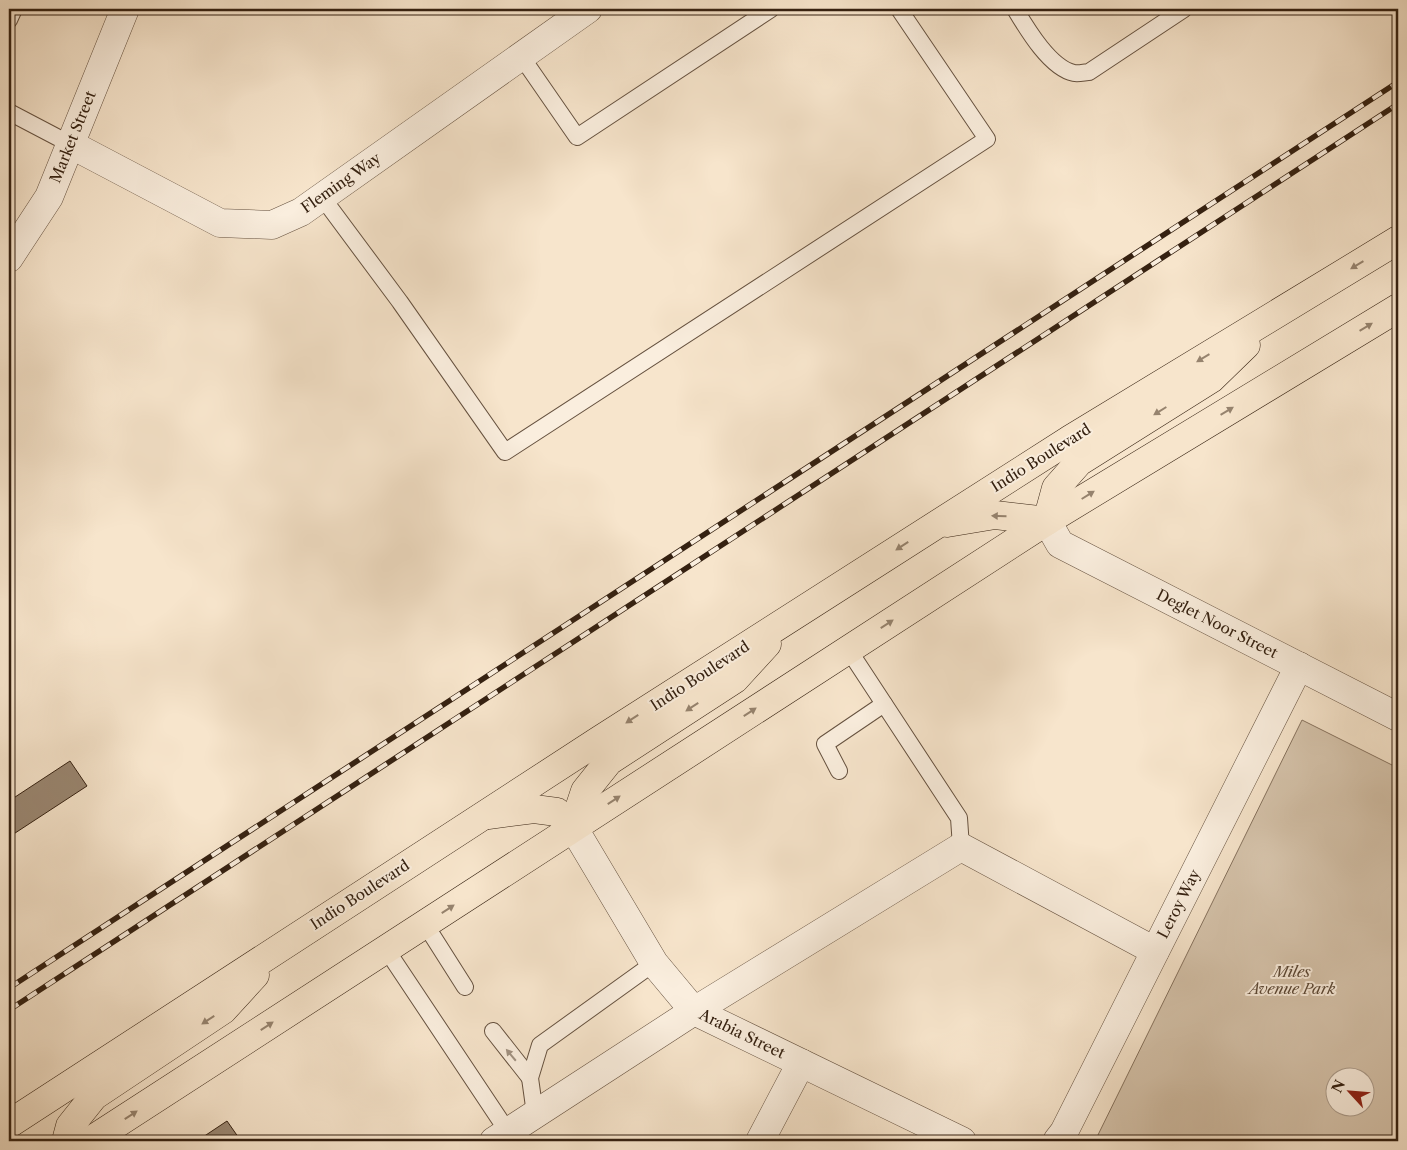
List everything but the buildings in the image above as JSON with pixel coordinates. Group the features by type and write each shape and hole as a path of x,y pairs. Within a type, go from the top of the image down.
{"main road":[{"name":"Indio Boulevard","path":"9,1124 483,815 1068,440 1398,240"},
{"path":"90,1141 1047,521 1398,308"},
{"path":"1047,521 1056,488 1079,462 1211,379 1278,313"},
{"path":"935,525 995,515 1047,521"},
{"path":"573,827 585,791 609,760 735,679 792,616"},
{"path":"483,815 534,809 557,812 573,827"},
{"path":"66,1141 70,1126 94,1096 223,1010 279,948"}],"street":[{"name":"Market Street","path":"9,258 49,197 125,9"},
{"name":"Fleming Way","path":"70,144 220,223 272,225 301,212 588,9"},
{"name":"Deglet Noor Street","path":"1047,521 1060,544 1398,716"},
{"name":"Leroy Way","path":"1057,1141 1064,1132 1299,666"},
{"name":"Arabia Street","path":"573,827 654,963 694,1011 962,1141"},
{"path":"501,1137 694,1011 961,847 1155,951"},
{"path":"760,1141 801,1063"}],"lane":[{"path":"9,20 14,9"},
{"path":"522,56 577,137 771,9"},
{"path":"322,197 400,302 505,452 987,139 899,9"},
{"path":"1015,9 1033,38 1060,67 1075,74 1090,72 1184,9"},
{"path":"9,112 70,144"},
{"path":"848,649 959,818 961,847"},
{"path":"839,771 825,744 884,704"},
{"path":"425,924 465,987"},
{"path":"386,949 501,1137"},
{"path":"535,1114 530,1078 540,1045 654,963"},
{"path":"493,1031 530,1078"}],"green space":[{"name":"Miles Avenue Park","path":"1302,720 1398,768 1398,1141 1095,1141"}],"railway":[{"path":"9,988 1398,82"},
{"path":"9,1010 1398,104"}]}
